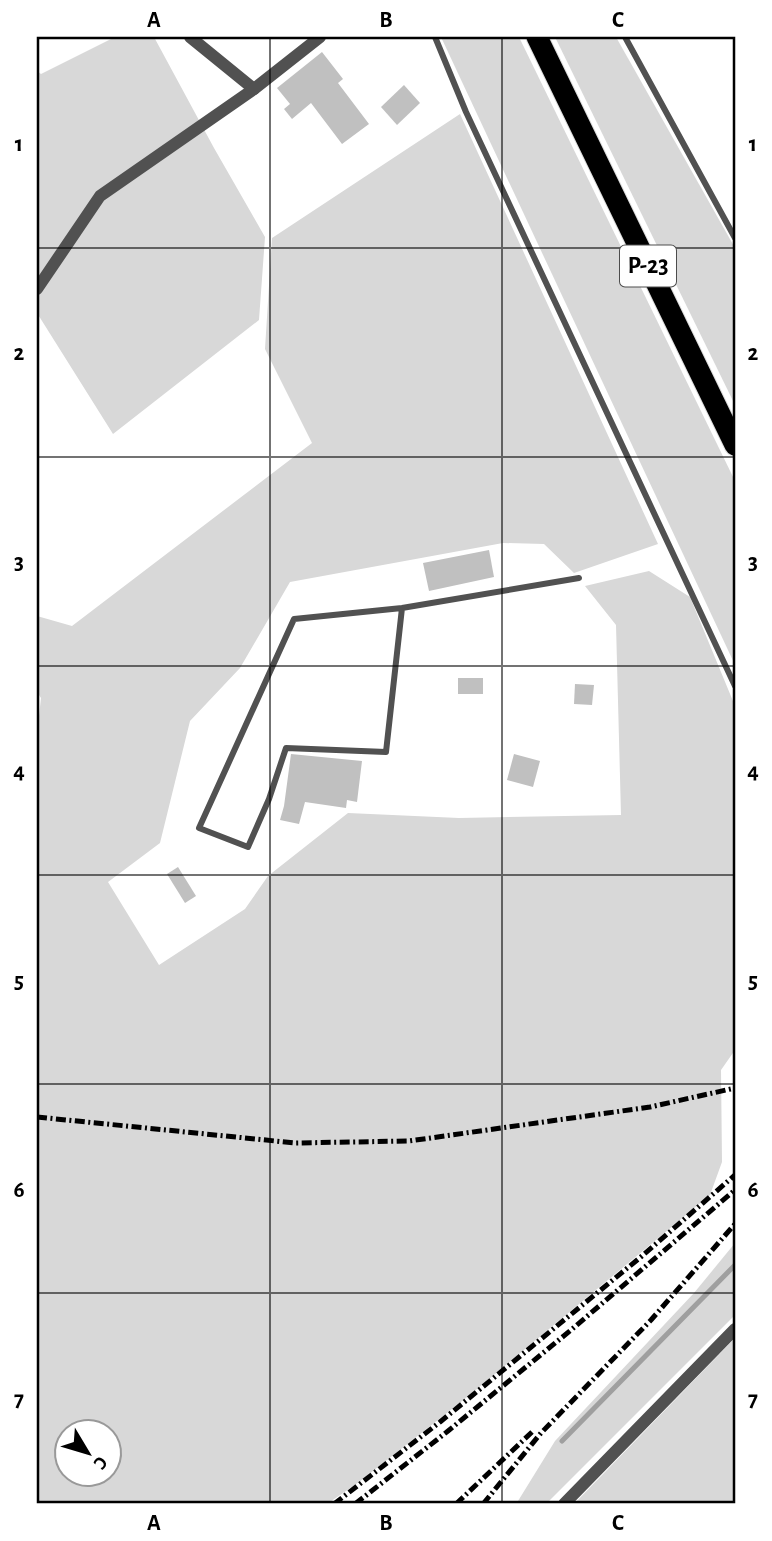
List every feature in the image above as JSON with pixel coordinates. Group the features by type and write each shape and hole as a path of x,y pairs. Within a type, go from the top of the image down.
{"highway":[{"name":"Р-23","path":"537,37 735,445"}],"street":[{"path":"190,37 254,89"},
{"path":"37,289 100,196 254,89 320,37"},
{"path":"564,1504 735,1329"}],"lane":[{"path":"435,37 466,111 735,686"},
{"path":"625,37 735,238"},
{"path":"402,608 386,752 286,748 269,799 248,846 199,828 294,619 402,608 579,578"}],"shaded area":[{"path":"115,37 154,37 265,237 259,320 113,434 37,313 37,71 41,74"},
{"path":"441,37 519,37 735,481 735,665"},
{"path":"555,37 616,37 735,248 735,405"},
{"path":"460,114 658,544 574,573 544,544 503,543 290,582 240,668 190,721 160,843 108,882 159,965 245,909 268,876 348,813 459,818 621,815 616,625 585,586 649,571 690,597 735,706 735,1050 721,1070 722,1162 710,1195 471,1394 327,1504 37,1504 37,734 41,698 37,692 37,616 72,626 312,443 265,349 272,238"},
{"path":"735,1243 735,1315 546,1504 522,1504 518,1501 555,1441 694,1293"},
{"path":"735,1338 735,1504 574,1504"}],"building":[{"path":"322,52 343,79 338,83 369,124 342,144 311,103 292,119 284,109 290,104 277,88"},
{"path":"404,85 420,103 397,125 381,107"},
{"path":"489,550 494,577 429,591 423,563"},
{"path":"458,678 483,678 483,694 458,694"},
{"path":"575,684 594,685 592,705 574,704"},
{"path":"291,754 362,761 357,802 347,800 346,808 305,802 299,824 280,820"},
{"path":"514,754 540,761 533,787 507,780"},
{"path":"178,867 196,896 185,903 167,874"}],"waterway":[{"path":"562,1441 735,1265"}],"railway":[{"path":"37,1117 295,1143 409,1141 650,1107 735,1088"},
{"path":"334,1504 440,1422 642,1256 735,1175"},
{"path":"355,1504 571,1330 735,1190"},
{"path":"483,1504 541,1433 651,1320 735,1224"},
{"path":"456,1504 532,1432"}]}
